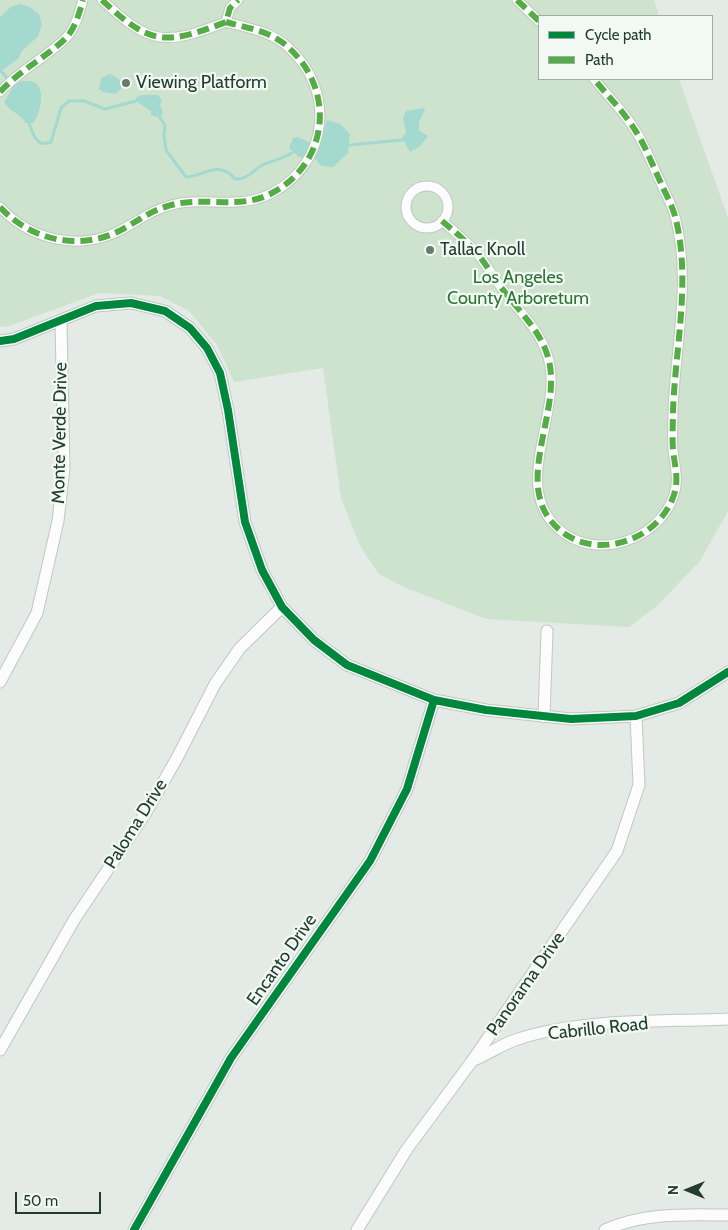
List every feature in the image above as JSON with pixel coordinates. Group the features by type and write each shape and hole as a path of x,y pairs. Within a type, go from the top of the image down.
{"street":[{"path":"0,92 14,77 65,39 75,25 83,0"},
{"path":"0,206 13,221 32,232 55,239 101,238 167,206 187,202 226,203 251,201 271,194 289,183 308,163 315,148 320,127 317,93 302,62 287,46 272,36 226,22 188,36 159,38 142,34 128,25 102,0"},
{"path":"226,22 230,8 238,0"},
{"path":"517,0 538,20"},
{"path":"442,221 477,253 543,343 550,367 550,404 537,474 538,493 545,513 565,534 577,540 609,544 626,542 641,536 664,514 672,500 677,484 678,466 674,451 673,410 682,279 682,251 673,210 636,131 595,80"},
{"path":"427,186 434,187 444,196 448,209 442,221 436,226 423,227 412,221 408,215 407,202 414,190 427,186"},
{"path":"0,341 14,339 96,306 131,303 165,312 190,328 208,348 220,373 245,522 262,570 282,607 314,640 347,665 434,700 544,717 571,719 636,716 679,703 728,672"},
{"name":"Monte Verde Drive","path":"0,682 37,612 58,521 64,468 61,321"},
{"name":"Paloma Drive","path":"0,1050 74,920 145,814 178,758 215,684 240,648 282,607"},
{"path":"544,717 548,631"},
{"name":"Encanto Drive","path":"134,1230 231,1058 370,861 407,788 434,700"},
{"name":"Panorama Drive","path":"357,1230 407,1148 472,1061 617,850 639,785 636,716"},
{"name":"Cabrillo Road","path":"472,1061 515,1040 559,1030 613,1024 728,1019"},
{"path":"605,1230 637,1219 660,1216 728,1215"}],"green space":[{"name":"Los Angeles County Arboretum","path":"0,0 654,0 659,15 538,15 538,80 679,80 728,218 728,511 700,561 657,606 629,627 487,619 406,588 379,574 360,546 341,498 323,368 234,382 217,345 189,311 160,296 99,293 9,326 0,327"}],"water":[{"path":"21,4 30,7 39,14 42,25 38,36 21,52 19,58 0,72 0,17 12,6"},
{"path":"110,74 120,80 121,89 115,94 103,92 99,89 101,78"},
{"path":"21,81 34,82 41,92 41,104 38,115 33,123 25,123 4,102 14,86"},
{"path":"140,95 158,95 162,101 160,105 163,113 160,118 151,115 151,111 136,101 136,98"},
{"path":"423,108 425,110 419,122 419,131 428,136 420,146 410,152 402,138 406,132 403,118 406,111"},
{"path":"327,120 340,124 350,134 348,153 333,167 321,166 315,158"},
{"path":"297,137 309,142 310,147 306,157 299,157 289,148 293,138"}],"waterway":[{"path":"1,71 14,86"},
{"path":"29,123 32,132 39,142 51,142 61,108 69,101 84,101 105,109 136,101"},
{"path":"160,118 165,125 166,150 186,177 210,170 223,170 235,179 240,179 264,164 292,153"},
{"path":"350,145 402,140"}],"marked path":[{"path":"0,92 16,77 65,39 74,26 83,0"},
{"path":"102,0 133,26 159,37 187,35 226,22 230,8 238,0"},
{"path":"517,0 538,20"},
{"path":"0,207 12,218 39,234 54,239 86,241 102,238 117,232 161,208 181,203 247,201 272,193 291,180 305,164 315,145 319,125 319,104 314,84 303,64 288,47 274,37 226,22"},
{"path":"442,221 481,258 500,286 532,326 547,355 550,366 551,387 538,478 540,499 548,518 565,534 579,541 595,545 610,545 626,541 641,534 654,525 664,514 672,500 676,487 673,431 674,388 682,291 680,243 673,210 642,142 626,117 595,80"}],"cycle path":[{"path":"0,341 14,339 96,306 131,303 165,311 190,328 207,348 220,373 228,410 245,522 262,570 282,607 314,640 347,665 434,700 486,710 571,719 636,716 679,703 728,672"},
{"path":"134,1230 231,1058 370,861 407,789 434,700"}],"place":[{"name":"Viewing Platform","path":"126,83"},
{"name":"Tallac Knoll","path":"430,250"}]}
